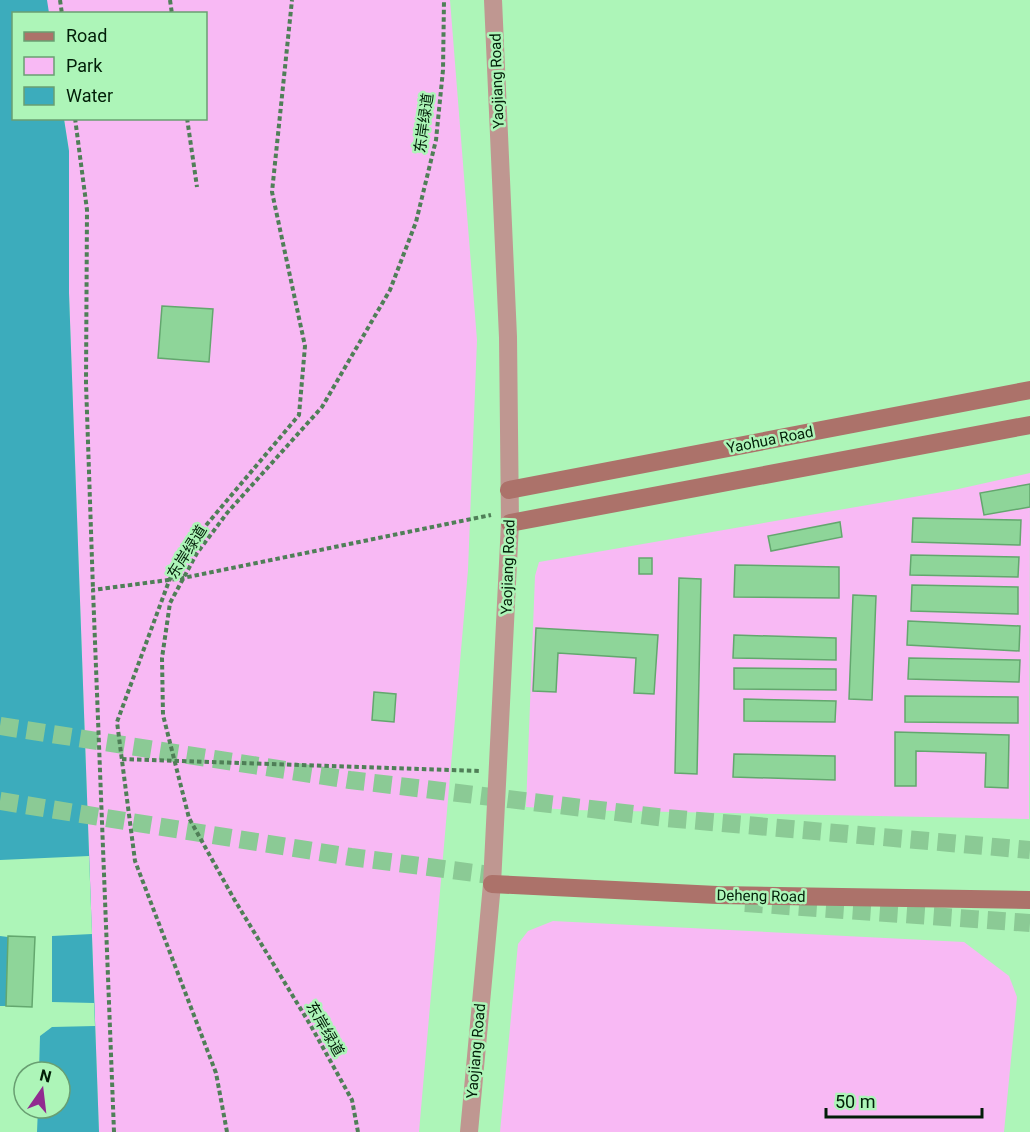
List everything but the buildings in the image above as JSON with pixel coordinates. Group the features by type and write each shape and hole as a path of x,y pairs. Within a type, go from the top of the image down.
{"main road":[{"name":"Yaohua Road","path":"509,490 1030,390"},
{"path":"510,517 1030,425"},
{"name":"Deheng Road","path":"492,884 717,896 1030,900"}],"street":[{"name":"Yaojiang Road","path":"469,1132 492,884 510,517 508,337 494,0"}],"path":[{"path":"227,1132 216,1073 135,861 117,722 169,581 181,555 299,415 305,346 272,192 292,0"},
{"name":"东岸绿道","path":"358,1132 352,1100 189,818 163,715 162,658 170,603 197,553 227,513 322,406 390,290 416,222 436,140 443,70 444,0"},
{"path":"75,120 87,210 86,383 114,1132"},
{"path":"187,120 197,187"},
{"path":"93,590 169,581 510,517"},
{"path":"122,759 497,772"}],"green space":[{"path":"46,0 450,0 477,340 468,570 419,1132 99,1132 69,293 69,151 64,120 207,120 207,12 48,12"},
{"path":"1030,473 1029,819 573,810 526,807 535,576 539,562 954,490"},
{"path":"553,921 964,942 1009,976 1017,997 1004,1132 500,1132 518,944 528,931"}],"water":[{"path":"0,0 47,0 49,12 12,12 12,120 64,120 69,151 69,293 99,1132 0,1132"}],"pier":[{"path":"89,856 92,934 52,936 52,1002 94,1003 95,1026 52,1027 40,1036 39,1060 12,1060 12,1120 38,1120 37,1132 0,1132 0,1006 6,1006 8,937 0,936 0,860"}],"tunnel":[{"path":"0,726 350,780 666,818 1030,850"},
{"path":"0,801 351,857 506,877"},
{"path":"745,903 1030,923"}]}
